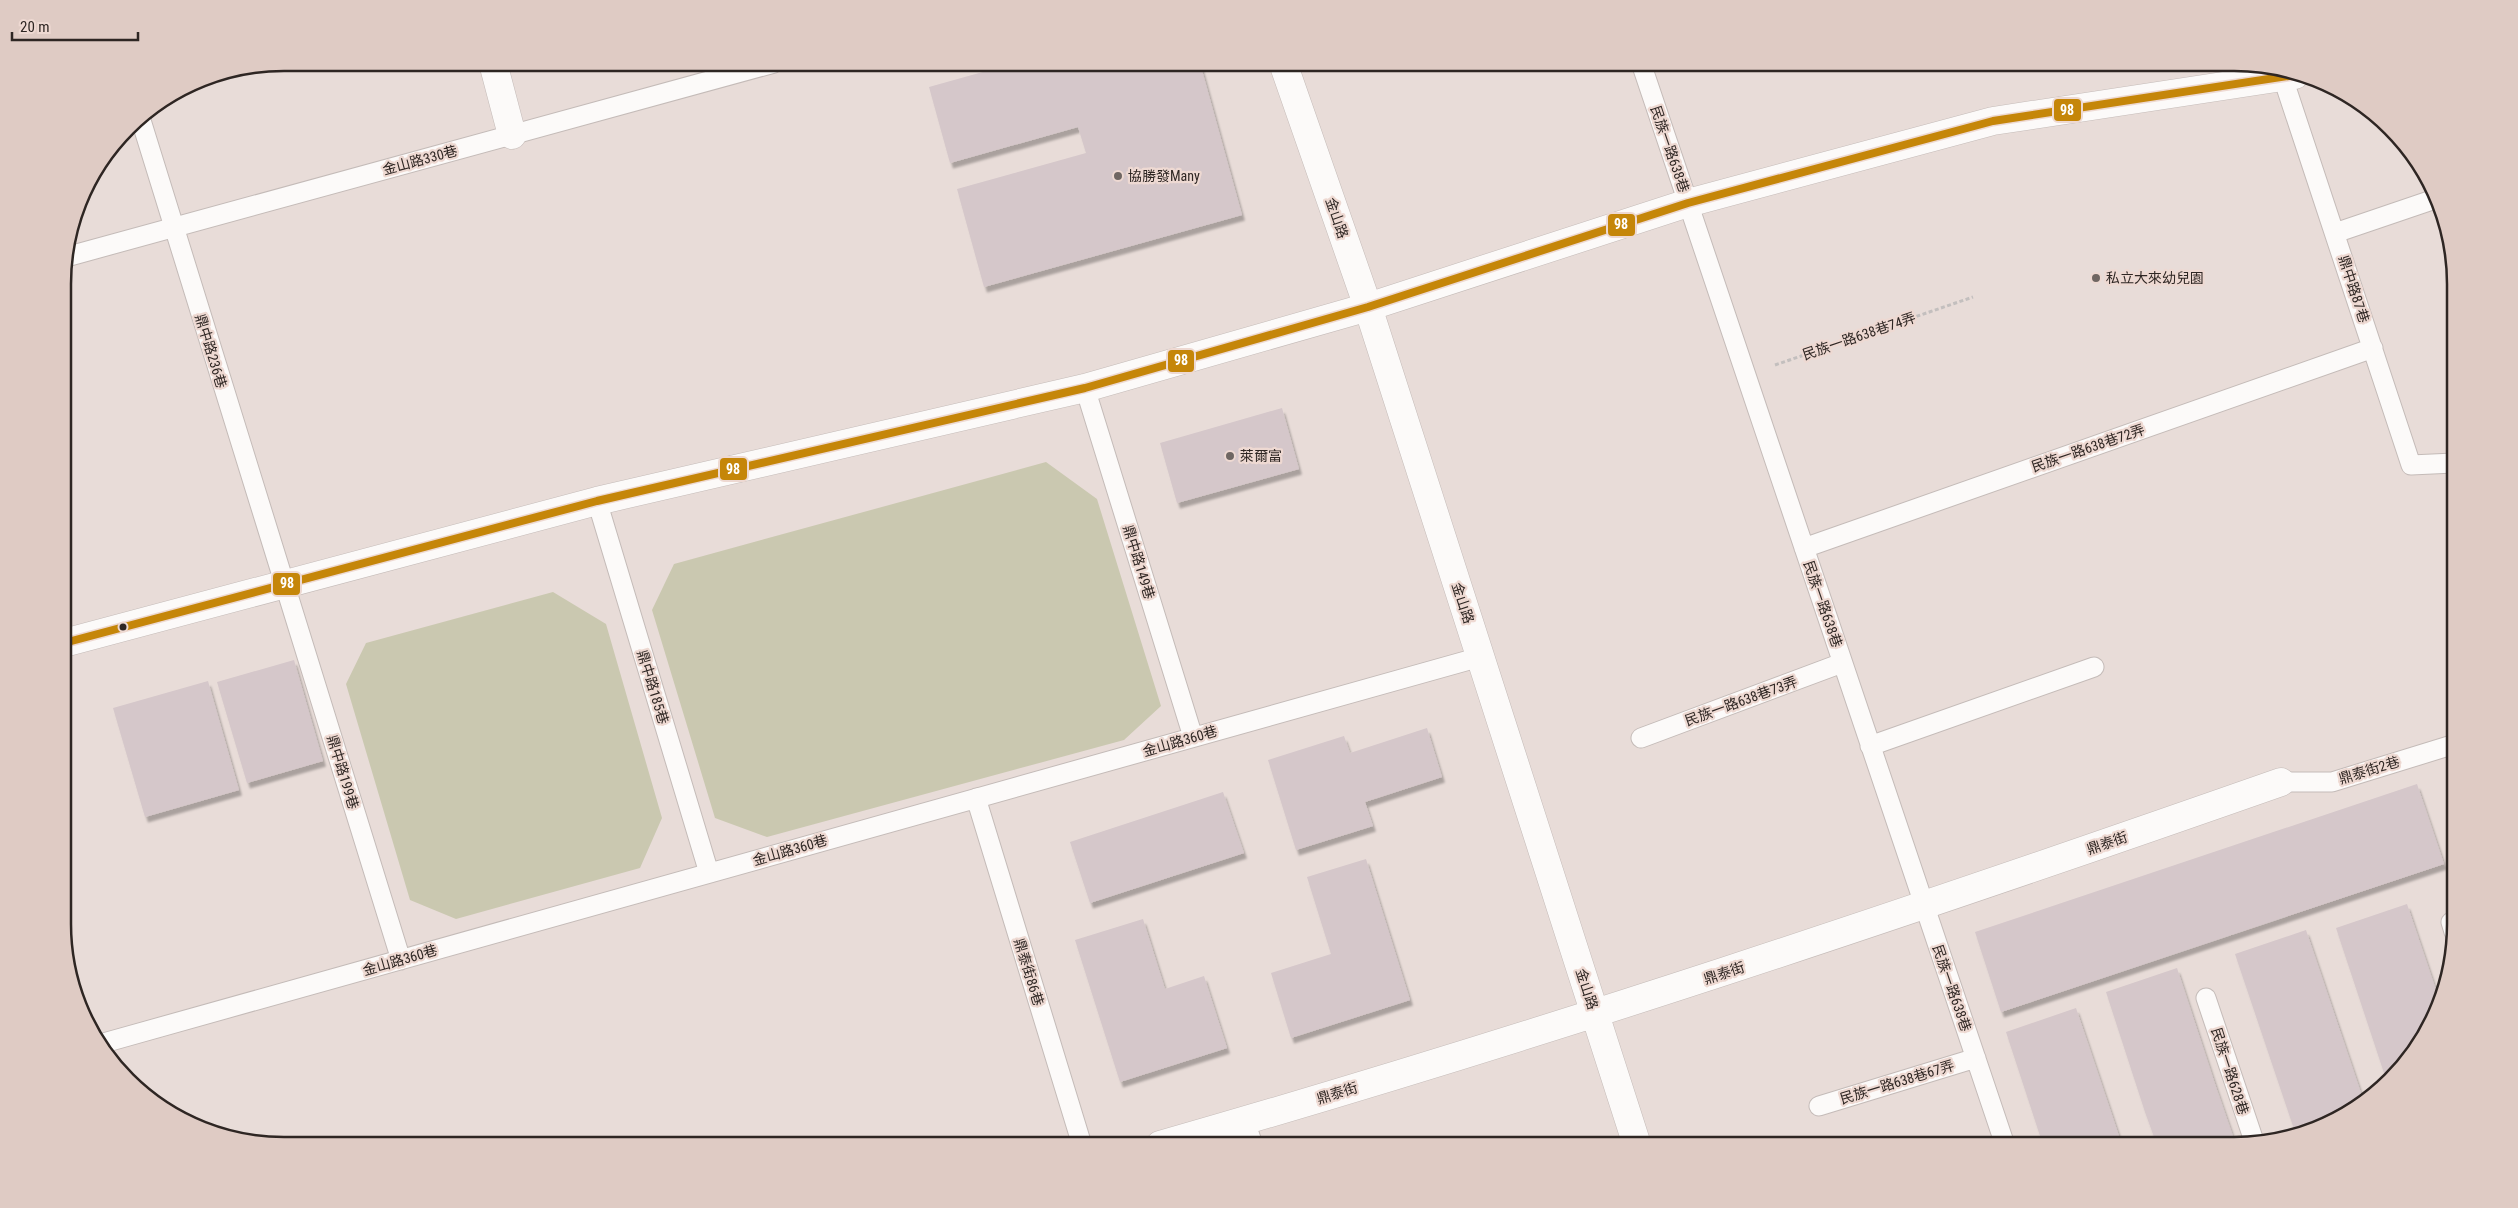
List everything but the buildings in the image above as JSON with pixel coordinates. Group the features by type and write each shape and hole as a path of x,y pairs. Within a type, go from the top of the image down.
{"street":[{"path":"495,71 512,135"},
{"name":"金山路","path":"1287,71 1368,307 1634,1137"},
{"path":"71,641 597,501 1085,388 1368,307 1688,203 1993,121 2279,76"},
{"name":"鼎泰街","path":"1219,1137 1249,1133 1924,906 2281,782"}],"lane":[{"name":"金山路330巷","path":"73,255 742,71"},
{"name":"民族一路638巷","path":"1643,71 2002,1137"},
{"name":"鼎中路87巷","path":"2287,78 2411,465 2447,463"},
{"name":"鼎中路236巷","path":"143,125 173,228 285,584"},
{"path":"2335,232 2430,201"},
{"name":"民族一路638巷72弄","path":"1804,548 2373,348"},
{"name":"鼎中路149巷","path":"1085,388 1193,737"},
{"name":"鼎中路185巷","path":"597,501 709,873"},
{"name":"鼎中路199巷","path":"285,584 401,960"},
{"name":"金山路360巷","path":"107,1042 1480,657"},
{"name":"民族一路638巷73弄","path":"1640,738 1842,663"},
{"path":"1870,746 2094,667"},
{"name":"鼎泰街2巷","path":"2281,782 2332,782 2447,746"},
{"name":"鼎泰街86巷","path":"976,798 1080,1137"},
{"name":"民族一路628巷","path":"2206,998 2252,1136"},
{"name":"民族一路638巷67弄","path":"1819,1106 1976,1058"}],"path":[{"name":"民族一路638巷74弄","path":"1745,375 1973,297"}],"shaded area":[{"path":"1046,462 1097,499 1161,706 1124,740 767,837 715,818 652,610 674,564"},
{"path":"553,592 606,624 662,818 640,868 456,919 410,900 346,684 366,643"}],"transit line":[{"name":"98","path":"71,641 597,501 1085,388 1368,307 1688,203 1993,121 2282,77"}],"place":[{"name":"協勝發Many","path":"1118,176"},
{"name":"私立大來幼兒園","path":"2096,278"},
{"name":"萊爾富","path":"1230,456"}]}
